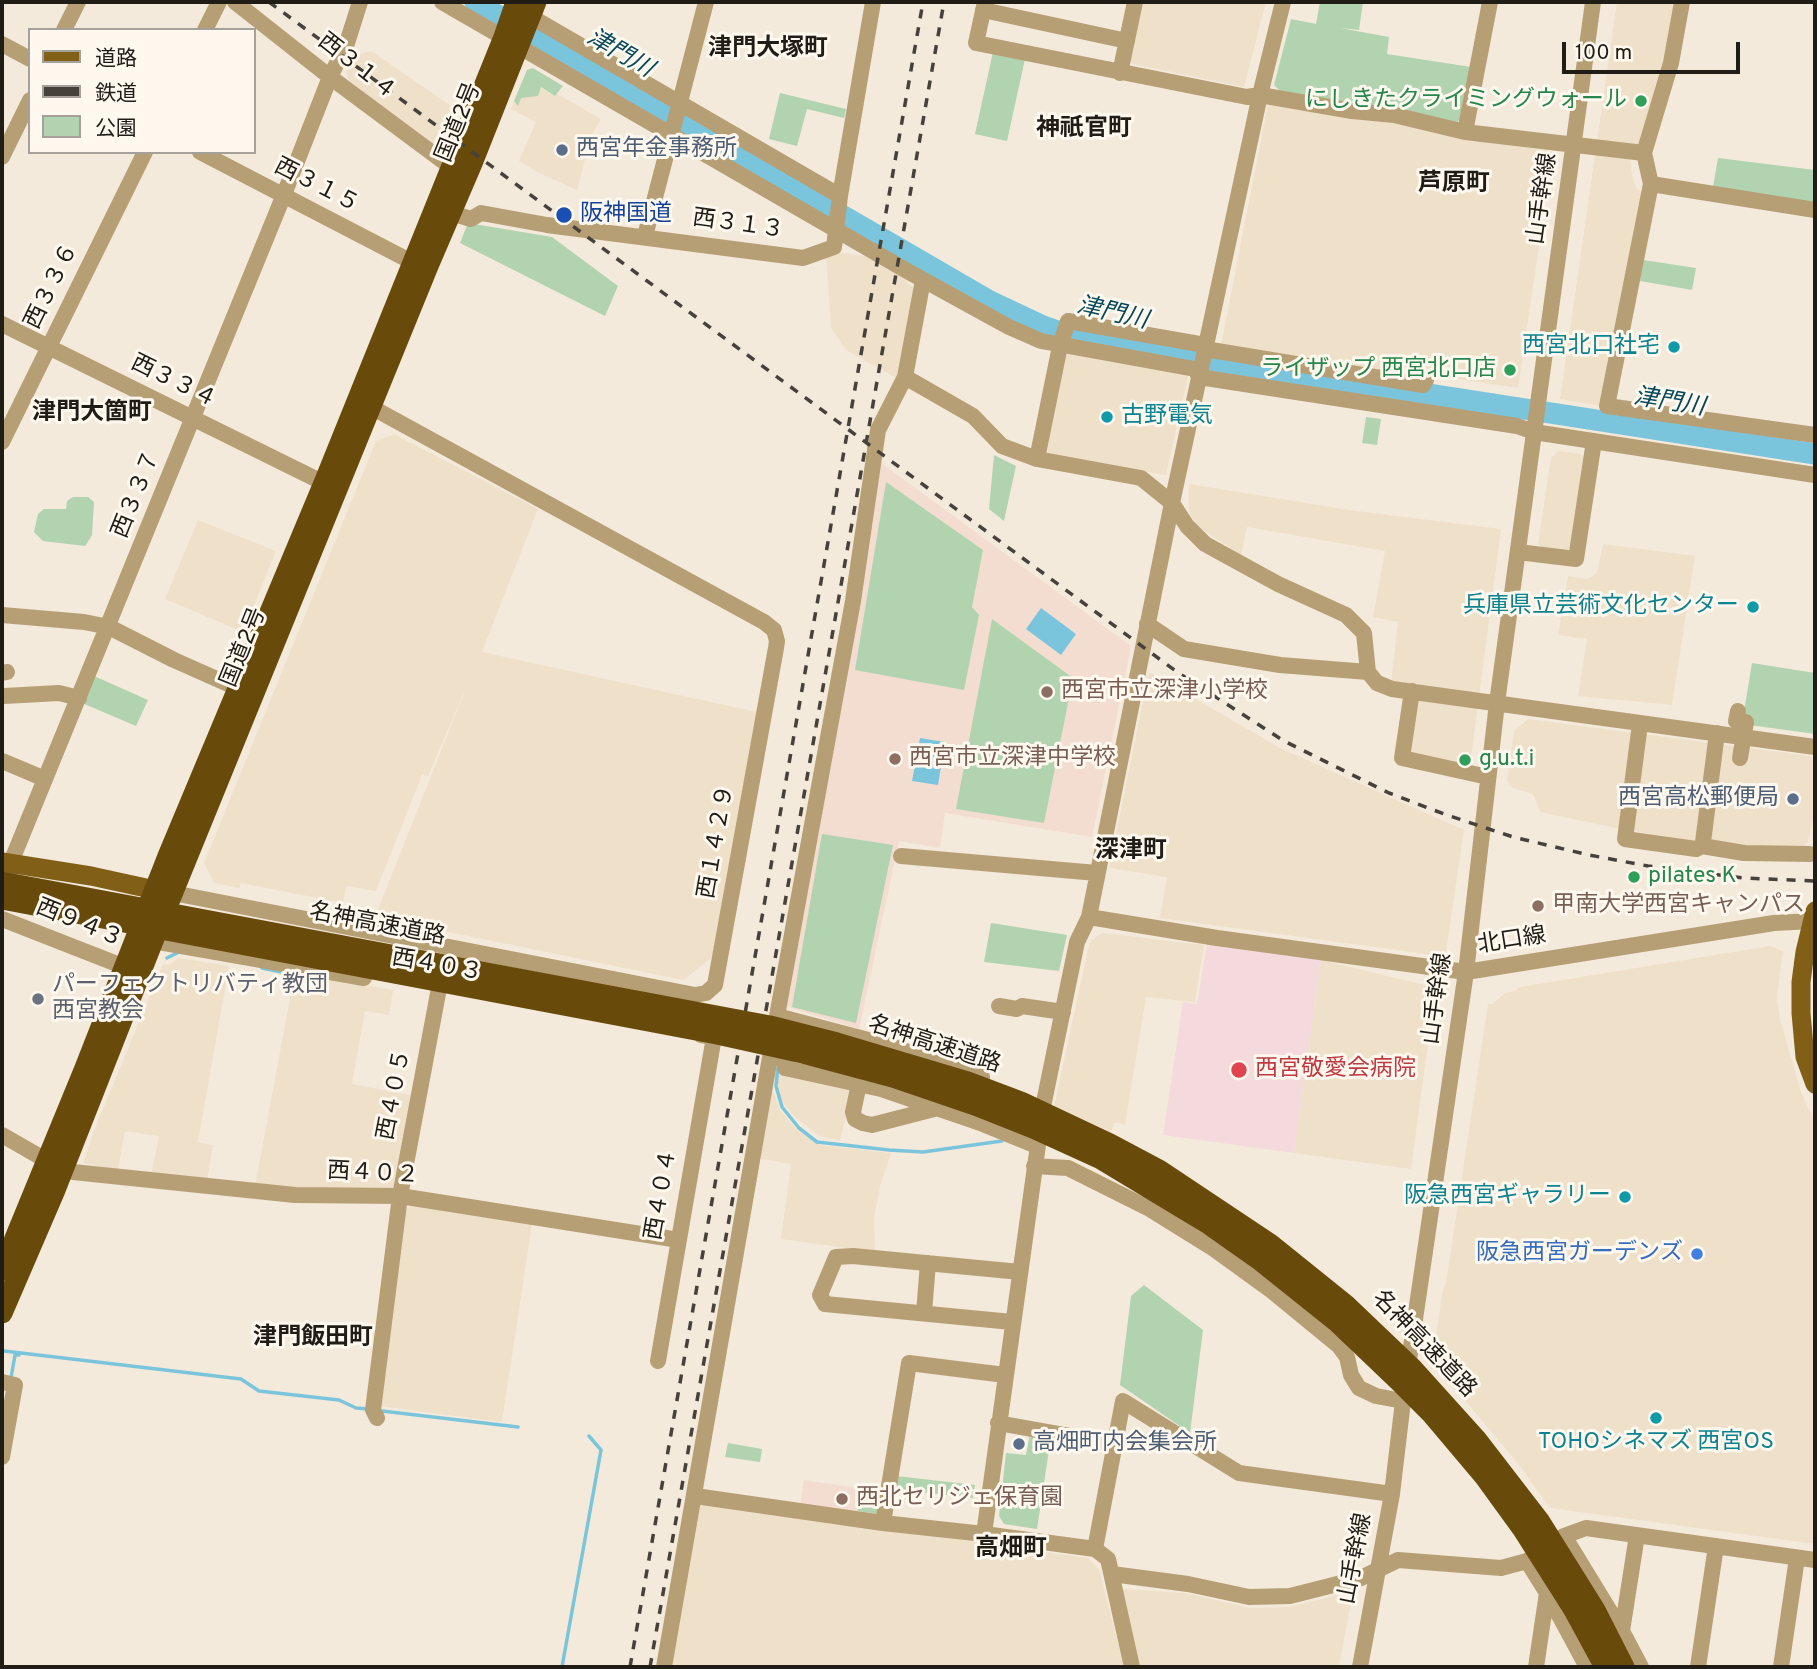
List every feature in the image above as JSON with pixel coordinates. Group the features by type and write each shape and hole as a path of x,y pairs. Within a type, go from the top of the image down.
{"highway":[{"name":"国道2号","path":"2,1313 55,1164 85,1068 164,892 364,403 412,262 451,167 518,20"},
{"name":"国道2号","path":"131,970 153,941 164,892 237,688 324,483 364,403 451,213 518,20"},
{"name":"名神高速道路","path":"4,874 784,1030 888,1057 968,1082 1021,1102 1110,1144 1159,1170 1270,1244 1347,1306 1412,1368 1476,1439 1539,1522 1595,1610 1625,1667"},
{"name":"名神高速道路","path":"2,899 717,1034 803,1053 892,1077 975,1105 1101,1159 1208,1223 1261,1261 1336,1321 1402,1384 1449,1434 1522,1528 1574,1610 1605,1667"},
{"name":"国道2号","path":"2,1270 55,1164"}],"main road":[{"path":"4,874 91,876 164,892"},
{"path":"1814,918 1801,982 1801,1013 1805,1057 1815,1084"}],"street":[{"path":"65,28 78,2"},
{"path":"206,28 219,2"},
{"name":"西３１４","path":"235,2 451,167"},
{"name":"西３３７","path":"4,874 79,698 330,77 347,43 360,2"},
{"path":"442,2 518,20 678,104 839,198"},
{"path":"645,236 706,2"},
{"path":"838,226 839,198 873,2"},
{"path":"1120,73 1135,2"},
{"path":"984,1534 1044,1102 1077,942 1089,917 1172,503 1260,94 1283,2"},
{"path":"1465,132 1489,2"},
{"name":"山手幹線","path":"1360,1667 1392,1494 1466,972 1497,703 1593,2"},
{"path":"1682,2 1671,63 1644,153 1651,184 1608,405 1815,435"},
{"path":"1127,41 984,6 976,43 1247,97 1260,94 1352,111 1394,115 1465,132 1644,153"},
{"path":"518,20 672,130 838,226 862,245 1009,327 1060,346 1195,369 1203,358"},
{"path":"2,44 28,58"},
{"path":"2,157 28,104"},
{"name":"西３３６","path":"2,442 144,154"},
{"name":"西３１５","path":"204,154 412,262"},
{"path":"1651,184 1815,210"},
{"name":"西３１３","path":"451,213 471,219 481,213 547,225 803,258 834,247 838,226"},
{"path":"916,276 905,377 878,430 853,601 777,1016 891,1046 970,1072 1044,1102"},
{"path":"1037,459 1060,346 1068,321 1203,358 1517,426 1536,418 1594,441 1815,475"},
{"name":"西３３４","path":"2,324 324,483"},
{"path":"1203,358 1423,385 1426,380"},
{"path":"905,377 973,416 1002,446 1037,459 1140,478 1172,503 1187,526 1205,544 1278,584 1346,615 1364,633 1368,672 1377,682 1392,689 1815,747"},
{"name":"西１４２９","path":"164,892 695,995 706,993 715,985 777,641 774,630 764,622 364,403"},
{"path":"1518,552 1576,559 1594,441"},
{"path":"2,615 84,622 108,627 237,688"},
{"path":"1147,624 1184,649 1280,665 1368,672"},
{"path":"1412,691 1402,758 1488,777"},
{"path":"11,699 59,693 79,698"},
{"path":"1738,712 1736,721 1746,722 1740,758"},
{"path":"1640,724 1625,839 1744,853 1810,854"},
{"path":"1702,846 1717,733"},
{"path":"2,761 45,779"},
{"path":"901,856 1097,873"},
{"name":"北口線","path":"1089,917 1217,938 1466,972 1814,918"},
{"name":"西９４３","path":"2,919 131,970"},
{"name":"西４０３","path":"153,941 714,1037"},
{"name":"西４０５","path":"377,1418 373,1410 400,1196 446,947"},
{"path":"999,1006 1017,1009 1022,1006 1063,1012"},
{"path":"785,1063 793,1021"},
{"name":"西４０４","path":"658,1361 714,1037"},
{"path":"664,1667 770,1057 938,1108 1037,1146"},
{"path":"859,1084 853,1112 855,1119 863,1123 872,1125 938,1108"},
{"path":"2,1135 55,1164"},
{"name":"西４０２","path":"55,1164 295,1195 400,1196 679,1240"},
{"path":"1034,1166 1068,1168 1148,1208 1214,1249 1272,1291 1339,1346 1347,1357 1351,1375 1359,1388 1376,1396 1404,1401"},
{"path":"1012,1322 825,1304 820,1296 836,1257 853,1256 1020,1272"},
{"path":"924,1313 928,1263"},
{"path":"883,1523 909,1363 1005,1375"},
{"path":"2,1382 15,1385 2,1457"},
{"path":"1095,1549 1123,1401 1239,1473 1392,1494"},
{"path":"999,1423 1115,1444"},
{"path":"695,1496 1095,1549 1108,1559 1132,1667"},
{"path":"1112,1574 1188,1584 1249,1597 1290,1595 1361,1578 1398,1560 1501,1568 1527,1561 1564,1536 1586,1528 1815,1560"},
{"path":"1622,1632 1637,1535"},
{"path":"1564,1536 1641,1667"},
{"path":"1698,1667 1716,1546"},
{"path":"1781,1667 1797,1558"},
{"path":"1527,1561 1587,1667"},
{"path":"1536,1667 1548,1594"}],"shaded area":[{"path":"1141,2 1266,2 1244,87 1133,64 1128,59"},
{"path":"1617,2 1675,2 1663,76 1640,144 1630,159 1636,188 1643,193 1601,406 1560,399"},
{"path":"371,51 453,107 436,150 349,80 346,72 359,54"},
{"path":"540,87 555,96 556,93 601,119 591,136 577,190 519,161 536,122 511,109 514,101 516,104"},
{"path":"1268,104 1351,118 1398,122 1472,142 1475,139 1553,152 1518,388 1425,374 1424,380 1221,345"},
{"path":"838,252 870,257 901,276 915,289 898,379 846,350 831,328 826,257"},
{"path":"1067,350 1189,372 1166,475 1046,456"},
{"path":"394,434 538,509 482,652 757,712 713,957 683,980 375,917 470,678 428,776 422,775 376,891 346,886 343,903 241,883 239,888 214,883 204,863 376,441"},
{"path":"1558,451 1581,454 1586,462 1571,548 1565,552 1545,550 1538,544 1551,458"},
{"name":"西宮市立深津中学校","path":"880,462 1131,646 1092,837 945,813 940,848 899,841 859,1029 787,1007"},
{"path":"1189,484 1349,510 1501,529 1470,766 1409,756 1418,687 1391,683 1398,622 1373,617 1385,551 1247,527 1241,555 1198,527 1189,512"},
{"path":"198,520 276,551 243,632 165,599"},
{"path":"1603,544 1695,556 1672,705 1578,696 1587,639 1558,635 1568,576 1587,579 1597,573"},
{"path":"1149,672 1282,749 1464,830 1446,952 1441,956 1160,918 1167,877 1109,868"},
{"path":"1528,719 1811,756 1815,762 1815,809 1808,842 1799,850 1719,845 1615,828 1540,812 1533,794 1511,787 1507,781 1514,731"},
{"path":"1102,933 1204,945 1195,1002 1146,997 1125,1125 1115,1122 1111,1132 1054,1106 1090,941"},
{"name":"西宮敬愛会病院","path":"1207,944 1321,960 1294,1153 1163,1135 1183,1002 1197,1004"},
{"name":"阪急西宮ガーデンズ","path":"1770,946 1783,951 1777,998 1780,1019 1801,1092 1815,1122 1815,1544 1550,1508 1516,1461 1432,1361 1488,1004 1493,1004 1505,993 1520,987"},
{"path":"178,958 229,966 198,1142 213,1145 207,1182 151,1176 159,1136 125,1131 118,1170 83,1163 163,964 170,965"},
{"path":"1321,960 1429,986 1435,993 1411,1169 1294,1153"},
{"path":"312,976 393,990 389,1015 365,1011 352,1084 415,1096 399,1185 392,1192 255,1186 294,977"},
{"path":"780,1071 853,1089 840,1141 820,1136 796,1118 783,1103 777,1085"},
{"path":"772,1088 780,1110 796,1129 819,1145 891,1153 880,1186 874,1218 875,1252 781,1239 791,1164 757,1158"},
{"path":"413,1204 532,1224 502,1422 379,1406 405,1210"},
{"name":"西北セリジェ保育園","path":"804,1480 884,1492 877,1516 800,1505"},
{"path":"698,1503 1088,1558 1099,1569 1124,1667 669,1667"},
{"path":"1122,1589 1186,1593 1250,1608 1290,1607 1353,1591 1339,1667 1139,1667"}],"green space":[{"path":"1320,2 1363,2 1359,30 1340,28 1389,37 1387,54 1471,67 1463,117 1455,124 1281,92 1274,85 1291,19 1316,24"},
{"path":"993,52 1025,59 1007,141 975,134"},
{"path":"533,68 563,86 555,96 541,87 538,96 521,98 518,106 514,101 527,70"},
{"path":"780,93 846,109 844,118 807,109 797,146 769,139"},
{"path":"1718,158 1815,170 1815,203 1713,187"},
{"path":"468,223 552,237 618,286 605,316 460,243"},
{"path":"1643,260 1696,268 1692,290 1640,281"},
{"path":"1366,417 1381,419 1377,445 1362,443"},
{"path":"994,455 1016,466 1004,521 989,509"},
{"path":"886,482 983,550 972,607 979,615 964,690 855,670"},
{"path":"73,497 88,497 94,502 92,535 85,546 43,541 34,532 38,514 44,509 66,509 67,501"},
{"path":"992,619 1073,678 1044,823 956,809"},
{"path":"1752,663 1815,673 1815,734 1742,724"},
{"path":"94,676 148,700 136,726 82,703"},
{"path":"822,834 893,845 856,1023 792,1007"},
{"path":"991,923 1067,935 1059,971 984,962"},
{"path":"1144,1285 1203,1330 1190,1433 1120,1385 1131,1296"},
{"path":"1030,1434 1051,1437 1037,1529 1004,1524 999,1516 1006,1453 1026,1455"},
{"path":"728,1443 762,1449 760,1462 725,1457"},
{"path":"896,1476 975,1485 973,1498 894,1489"},
{"path":"861,1490 881,1494 878,1514 858,1511"}],"water":[{"path":"1041,608 1076,634 1061,655 1026,629"},
{"path":"920,738 945,742 938,785 912,781"}],"waterway":[{"name":"津門川","path":"475,2 990,301 1043,326 1086,341 1815,454"},
{"path":"167,958 179,952"},
{"path":"262,968 291,974"},
{"path":"778,1066 776,1086 782,1107 799,1128 817,1142 923,1152 1002,1141"},
{"path":"4,1351 241,1379 259,1391 339,1400 356,1408 368,1409"},
{"path":"11,1378 15,1355 19,1355"},
{"path":"382,1411 518,1427"},
{"path":"562,1667 601,1450 589,1436"}],"railway":[{"path":"269,2 1177,672 1284,741 1389,793 1513,837 1648,866 1743,878 1815,881"},
{"path":"630,1667 923,2"},
{"path":"650,1667 944,2"}],"place":[{"name":"にしきたクライミングウォール","path":"1641,101"},
{"name":"西宮年金事務所","path":"562,150"},
{"name":"阪神国道","path":"564,215"},
{"name":"西宮北口社宅","path":"1674,347"},
{"name":"ライザップ 西宮北口店","path":"1510,370"},
{"name":"古野電気","path":"1107,417"},
{"name":"兵庫県立芸術文化センター","path":"1753,607"},
{"name":"西宮市立深津小学校","path":"1047,692"},
{"name":"西宮市立深津中学校","path":"895,759"},
{"name":"g.u.t.i","path":"1465,760"},
{"name":"西宮高松郵便局","path":"1793,799"},
{"name":"pilates K","path":"1634,877"},
{"name":"甲南大学西宮キャンパス","path":"1538,906"},
{"name":"パーフェクトリバティ教団 西宮教会","path":"38,999"},
{"name":"西宮敬愛会病院","path":"1239,1070"},
{"name":"阪急西宮ギャラリー","path":"1625,1197"},
{"name":"阪急西宮ガーデンズ","path":"1697,1254"},
{"name":"TOHOシネマズ 西宮OS","path":"1656,1418"},
{"name":"高畑町内会集会所","path":"1019,1444"},
{"name":"西北セリジェ保育園","path":"842,1499"}],"district":[{"name":"津門大塚町","path":"768,50"},
{"name":"神祇官町","path":"1084,130"},
{"name":"芦原町","path":"1454,185"},
{"name":"津門大箇町","path":"92,414"},
{"name":"深津町","path":"1131,852"},
{"name":"津門飯田町","path":"313,1339"},
{"name":"高畑町","path":"1011,1550"}]}
